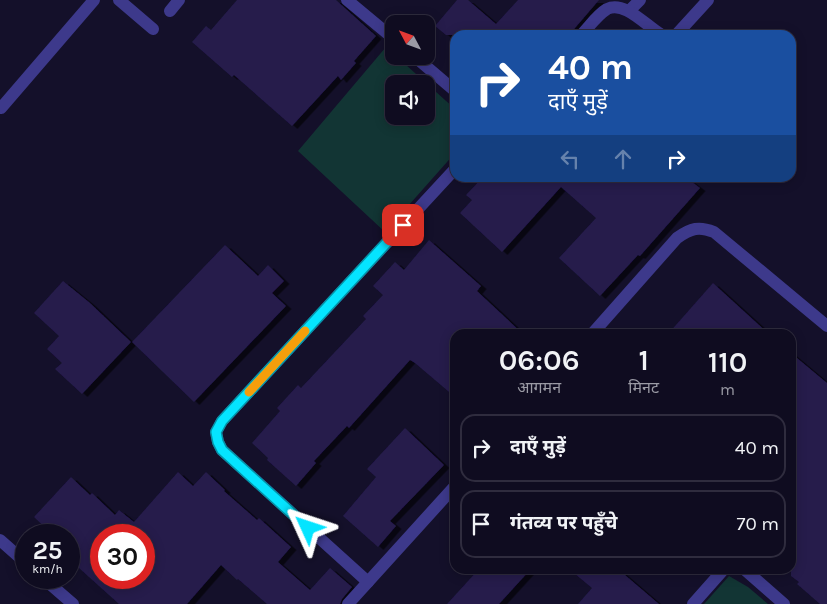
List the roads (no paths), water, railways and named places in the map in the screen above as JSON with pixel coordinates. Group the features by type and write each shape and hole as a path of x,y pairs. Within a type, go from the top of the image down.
{"street":[{"path":"1,108 94,0"},
{"path":"119,0 153,29"},
{"path":"170,10 179,0"},
{"path":"347,0 385,32"},
{"path":"586,30 607,9 640,0"},
{"path":"681,30 708,0"},
{"path":"620,6 655,30"},
{"path":"425,65 450,87"},
{"path":"368,582 222,450 216,432 222,421 450,174"},
{"path":"596,329 678,238 685,232 704,228 714,232 827,326"},
{"path":"348,604 450,492"},
{"path":"0,540 15,553"},
{"path":"692,604 719,574"},
{"path":"750,574 784,604"},
{"path":"56,589 73,604"}]}
